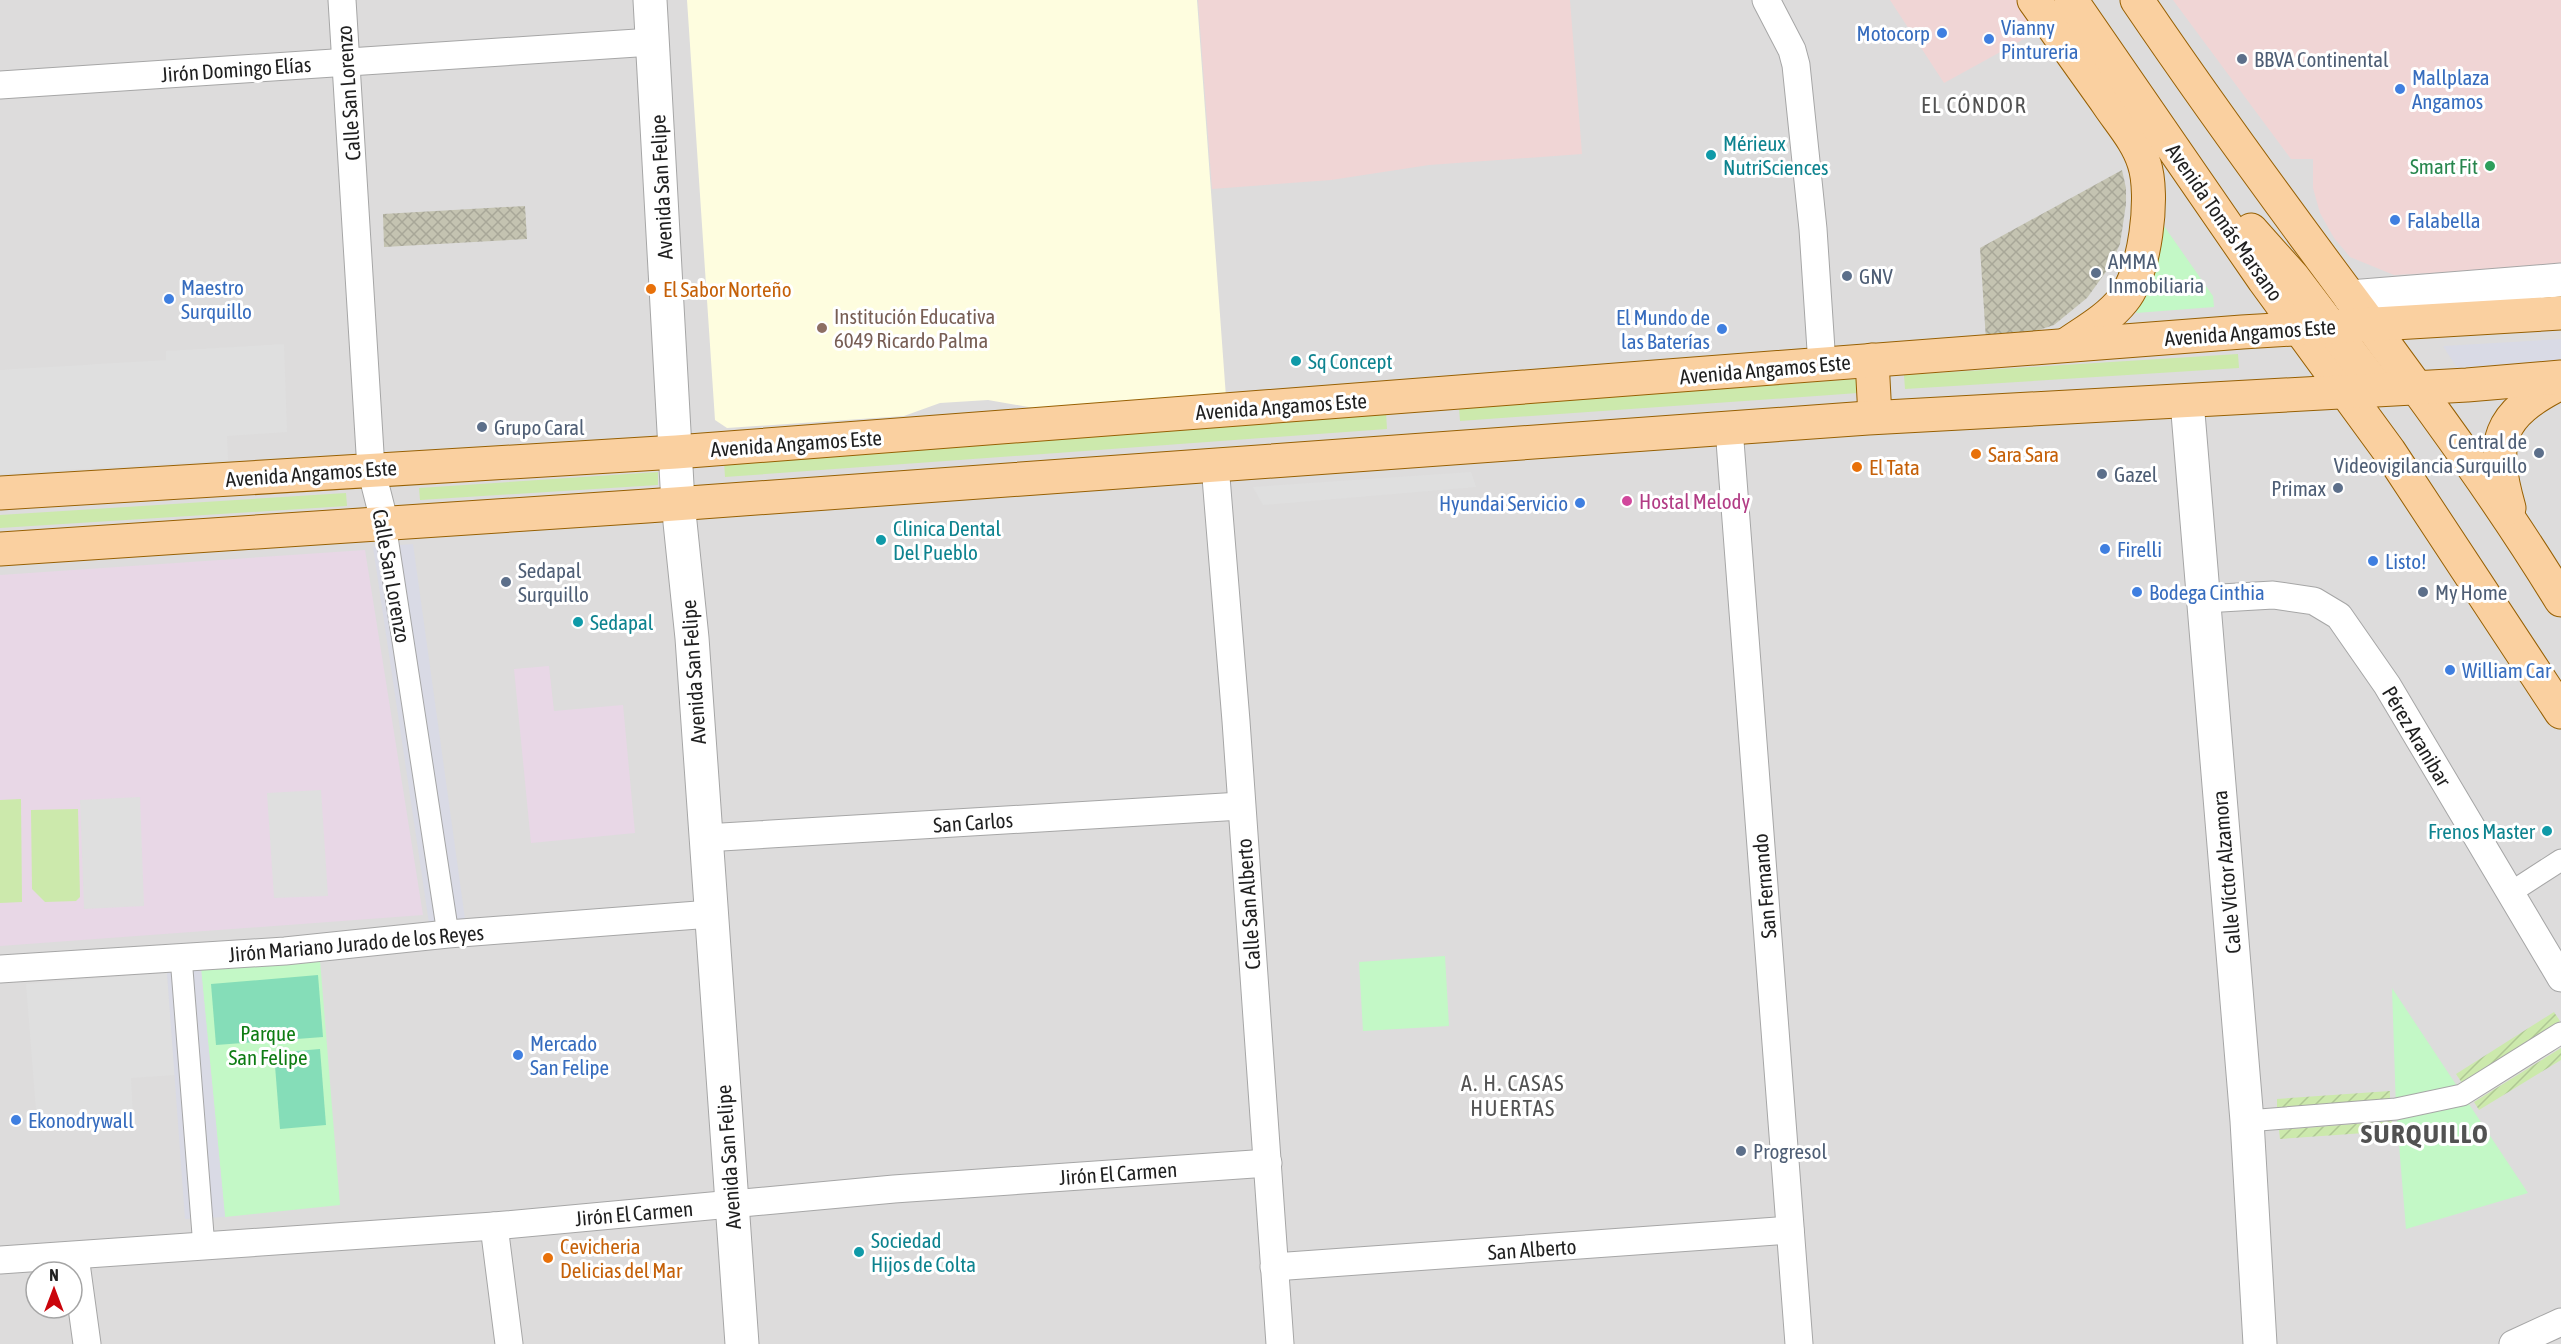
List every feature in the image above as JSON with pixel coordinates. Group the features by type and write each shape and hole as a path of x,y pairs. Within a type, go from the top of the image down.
{"main road":[{"path":"2034,0 2137,146 2148,179 2149,203 2145,236 2132,286 2126,298 2112,313 2064,346"},
{"path":"2071,0 2152,116 2293,277 2315,327 2362,390 2389,451 2561,712"},
{"path":"2137,0 2350,297 2418,387 2514,524 2561,600"},
{"name":"Avenida Angamos Este","path":"0,493 676,452 2369,323 2561,313"},
{"path":"1872,360 1875,417"},
{"path":"0,549 385,524 1875,417 2187,401 2561,377"},
{"path":"2514,524 2501,478 2500,442 2514,413 2533,397 2561,383"}],"street":[{"name":"Calle San Lorenzo","path":"342,0 370,470 385,524 448,934"},
{"name":"Avenida San Felipe","path":"650,0 678,503 692,638 742,1344"},
{"path":"1766,0 1792,50 1796,65 1813,229 1822,365"},
{"name":"Jirón Domingo Elías","path":"0,85 652,42"},
{"path":"2350,297 2561,280"},
{"name":"Calle Víctor Alzamora","path":"2187,401 2247,1121 2260,1344"},
{"name":"San Fernando","path":"1730,428 1799,1344"},
{"name":"Calle San Alberto","path":"1215,465 1280,1344"},
{"name":"Pérez Aranibar","path":"2204,599 2273,595 2314,602 2339,616 2387,685 2561,978"},
{"name":"San Carlos","path":"705,838 1241,806"},
{"path":"2510,893 2561,860"},
{"name":"Jirón Mariano Jurado de los Reyes","path":"0,969 285,951 448,934 711,914"},
{"path":"181,957 204,1247"},
{"path":"2247,1121 2396,1109 2462,1095 2561,1033"},
{"name":"Jirón El Carmen","path":"0,1260 494,1226 905,1188 1268,1163"},
{"path":"494,1226 509,1344"},
{"name":"San Alberto","path":"1274,1267 1790,1230"},
{"path":"75,1256 87,1344"},
{"path":"2513,1344 2561,1322"}],"shaded area":[{"path":"0,0 2561,0 2561,1344 0,1344"},
{"path":"687,0 1197,0 1226,397 1034,408 988,400 940,403 904,416 727,428 715,420"},
{"path":"1198,0 1570,0 1582,154 1429,165 1331,180 1212,189"},
{"path":"1890,0 2027,0 2046,27 1944,83"},
{"name":"Mallplaza Angamos","path":"2173,0 2561,0 2561,266 2394,275 2350,257 2334,238 2320,213 2313,188 2313,159 2291,159"},
{"path":"2122,170 2126,188 2126,204 2120,244 2108,269 2087,298 2054,325 2024,335 1986,340 1980,248"},
{"path":"525,206 527,239 384,247 383,214"},
{"path":"2561,339 2561,361 2457,368 2443,346"},
{"path":"284,344 287,432 227,436 228,460 0,474 0,370 166,360 166,351"},
{"path":"1471,472 1476,487 1263,505 1253,487"},
{"path":"413,544 465,919 429,923 373,547"},
{"path":"365,550 423,915 0,946 0,575"},
{"path":"549,666 554,711 623,705 635,833 531,843 514,669"},
{"path":"321,790 328,896 274,898 267,793"},
{"path":"140,797 144,906 84,909 80,800"},
{"path":"201,969 225,1217 185,1219 167,973"},
{"path":"167,973 175,1075 131,1078 133,1118 37,1123 26,984"}],"green space":[{"path":"2164,226 2213,296 2214,307 2136,313 2154,271"},
{"path":"2238,354 2239,368 1905,389 1904,375"},
{"path":"1857,379 1858,393 1460,421 1459,408"},
{"path":"1386,412 1387,429 725,477 724,461"},
{"path":"658,472 658,485 420,500 419,488"},
{"path":"346,493 347,506 0,528 0,515"},
{"path":"21,799 22,902 0,903 0,800"},
{"path":"78,809 80,897 76,901 45,902 32,889 31,810"},
{"path":"1445,956 1449,1026 1363,1031 1359,962"},
{"name":"Parque San Felipe","path":"320,960 340,1205 225,1217 201,969"},
{"path":"318,975 323,1037 216,1045 211,984"},
{"path":"2392,988 2528,1193 2406,1229 2396,1109"},
{"path":"2554,1012 2560,1021 2462,1083 2456,1074"},
{"path":"2561,1048 2561,1060 2479,1110 2474,1102"},
{"path":"320,1049 326,1125 280,1129 274,1053"},
{"path":"2390,1091 2390,1101 2277,1109 2277,1099"},
{"path":"2392,1121 2393,1131 2280,1139 2279,1130"}],"place":[{"name":"Motocorp","path":"1942,33"},
{"name":"Vianny Pintureria","path":"1989,39"},
{"name":"BBVA Continental","path":"2242,59"},
{"name":"Mallplaza Angamos","path":"2400,89"},
{"name":"Mérieux NutriSciences","path":"1711,155"},
{"name":"Smart Fit","path":"2490,166"},
{"name":"Falabella","path":"2395,220"},
{"name":"AMMA Inmobiliaria","path":"2096,273"},
{"name":"GNV","path":"1847,276"},
{"name":"El Sabor Norteño","path":"651,289"},
{"name":"Maestro Surquillo","path":"169,299"},
{"name":"Institución Educativa 6049 Ricardo Palma","path":"822,328"},
{"name":"El Mundo de las Baterías","path":"1722,329"},
{"name":"Sq Concept","path":"1296,361"},
{"name":"Grupo Caral","path":"482,427"},
{"name":"Central de Videovigilancia Surquillo","path":"2539,453"},
{"name":"Sara Sara","path":"1976,454"},
{"name":"El Tata","path":"1857,467"},
{"name":"Gazel","path":"2102,474"},
{"name":"Primax","path":"2338,488"},
{"name":"Hostal Melody","path":"1627,501"},
{"name":"Hyundai Servicio","path":"1580,503"},
{"name":"Clinica Dental Del Pueblo","path":"881,540"},
{"name":"Firelli","path":"2105,549"},
{"name":"Listo!","path":"2373,561"},
{"name":"Sedapal Surquillo","path":"506,582"},
{"name":"Bodega Cinthia","path":"2137,592"},
{"name":"My Home","path":"2423,592"},
{"name":"Sedapal","path":"578,622"},
{"name":"William Car","path":"2450,670"},
{"name":"Frenos Master","path":"2547,831"},
{"name":"Mercado San Felipe","path":"518,1055"},
{"name":"Ekonodrywall","path":"16,1120"},
{"name":"Progresol","path":"1741,1151"},
{"name":"Sociedad Hijos de Colta","path":"859,1252"},
{"name":"Cevicheria Delicias del Mar","path":"548,1258"}],"district":[{"name":"EL CÓNDOR","path":"1974,105"},
{"name":"A. H. CASAS HUERTAS","path":"1513,1096"},
{"name":"SURQUILLO","path":"2425,1133"}]}
